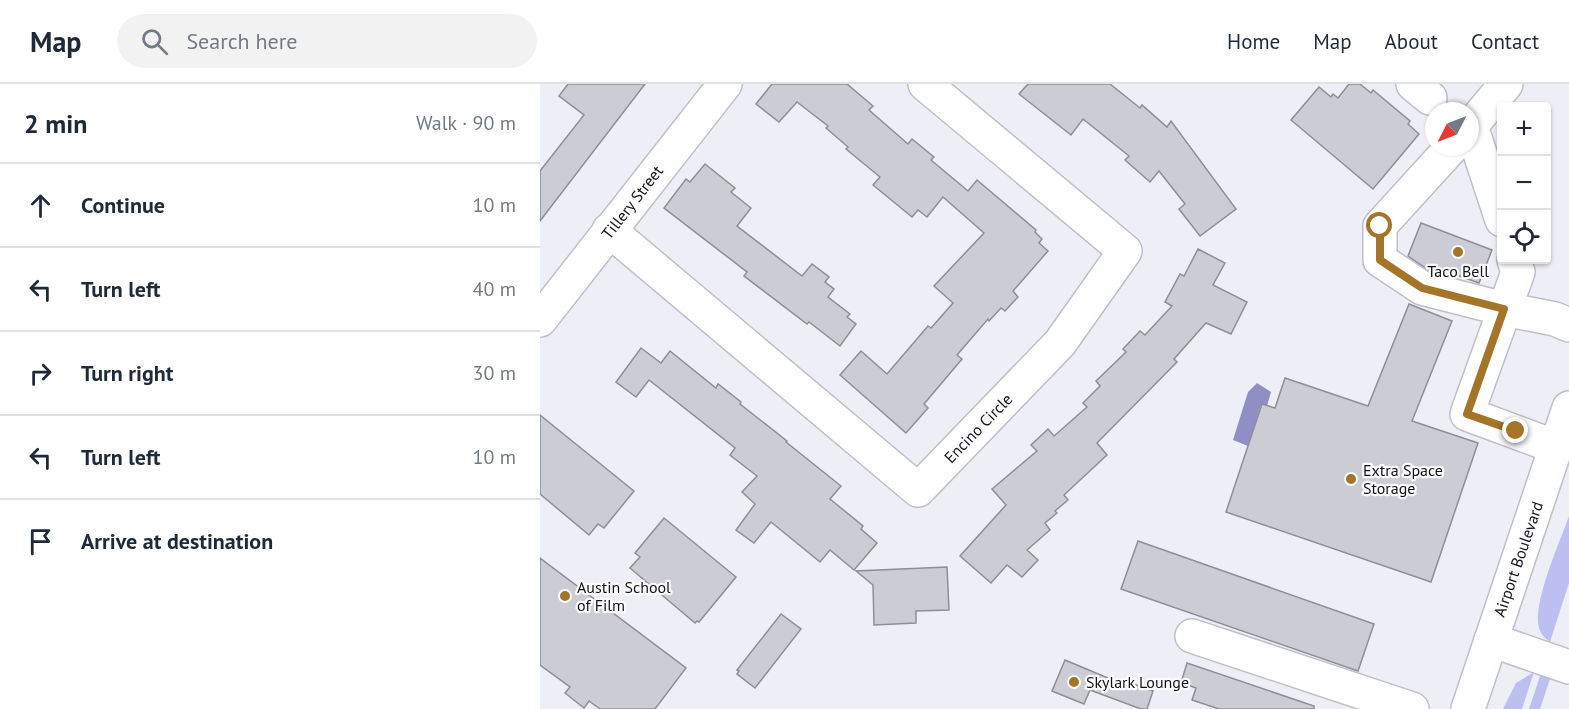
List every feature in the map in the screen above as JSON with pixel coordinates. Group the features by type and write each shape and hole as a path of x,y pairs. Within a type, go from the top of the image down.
{"street":[{"name":"Tillery Street","path":"540,320 725,84"},
{"name":"Encino Circle","path":"609,231 918,490 1060,343 1125,251 925,84"},
{"path":"1479,116 1506,84"},
{"path":"1443,156 1380,226 1380,260 1422,288 1504,309 1555,319 1569,325"},
{"path":"1474,156 1498,210"},
{"path":"1515,264 1518,272 1467,414 1556,447"},
{"name":"Airport Boulevard","path":"1468,709 1569,408"},
{"path":"1192,636 1412,709"},
{"path":"1491,640 1569,667"}],"shaded area":[{"path":"1257,383 1271,392 1267,406 1261,405 1248,446 1233,440 1248,392"},
{"path":"1569,516 1569,583 1550,642 1539,628 1539,604 1548,572"},
{"path":"1534,672 1522,709 1503,709 1516,683"},
{"path":"1541,673 1551,676 1540,709 1529,709"}],"building":[{"path":"568,84 645,84 540,221 540,171 584,115 559,96"},
{"path":"772,84 847,84 873,106 869,110 908,144 912,139 934,157 931,160 968,191 977,180 1036,230 1035,232 1042,239 1039,243 1048,251 1013,291 1018,297 1005,311 1001,308 989,321 988,319 957,355 962,359 924,404 928,408 906,433 840,375 861,351 887,374 928,326 931,328 953,303 934,286 984,233 943,197 927,217 918,210 912,217 873,185 880,177 846,149 848,147 826,128 828,126 797,102 779,122 756,104"},
{"path":"1028,84 1110,84 1140,108 1142,105 1167,127 1171,121 1236,209 1200,236 1179,209 1185,204 1159,171 1150,182 1125,160 1129,156 1083,119 1071,135 1019,94"},
{"path":"1349,84 1360,84 1371,93 1373,90 1410,121 1408,124 1419,134 1373,189 1291,120 1319,87 1331,97 1333,94 1338,98"},
{"path":"705,164 735,188 731,192 751,208 737,226 802,276 812,264 829,277 825,282 834,289 828,297 850,314 847,317 856,324 840,346 744,276 747,272 664,208 686,179 690,182"},
{"path":"1421,223 1492,250 1479,283 1451,273 1450,276 1430,271 1408,256"},
{"path":"1198,249 1225,263 1213,285 1247,302 1231,334 1206,323 1174,359 1177,362 1097,443 1107,455 1064,495 1068,500 1045,523 1050,530 1027,550 1038,560 1022,577 1007,565 991,583 960,556 1006,505 992,489 1037,451 1031,445 1048,429 1054,436 1087,407 1083,403 1100,386 1096,381 1126,352 1123,349 1140,331 1145,335 1172,306 1165,302 1180,274 1184,276"},
{"name":"Extra Space Storage","path":"1409,304 1452,321 1412,421 1478,443 1431,582 1226,512 1262,404 1275,408 1285,378 1368,406"},
{"path":"641,348 661,363 670,351 716,388 718,384 841,486 830,499 863,526 861,529 877,543 854,570 830,550 820,562 771,522 754,543 736,530 755,504 742,492 757,476 730,455 735,448 649,380 636,397 616,382"},
{"path":"540,415 634,491 604,528 598,524 589,535 540,494"},
{"path":"664,518 736,577 699,622 695,623 630,568 640,557 635,553"},
{"path":"1138,541 1374,624 1358,671 1121,589"},
{"name":"Austin School of Film","path":"540,558 686,668 655,709 600,709 589,701 584,708 565,693 570,687 540,665"},
{"path":"947,567 949,610 916,611 916,623 874,625 873,585 856,571"},
{"path":"781,614 801,629 755,688 737,674 739,671 737,670"},
{"path":"1065,660 1127,686 1128,682 1153,691 1147,709 1141,709 1090,690 1084,704 1052,691"},
{"path":"1187,663 1314,706 1314,709 1219,709 1192,700 1196,688 1181,683"}],"place":[{"name":"Taco Bell","path":"1458,252"},
{"name":"Extra Space Storage","path":"1351,479"},
{"name":"Austin School of Film","path":"565,596"},
{"name":"Skylark Lounge","path":"1074,682"}],"route":[{"path":"1380,226 1380,260 1422,288 1504,309 1467,414 1516,431"}]}
